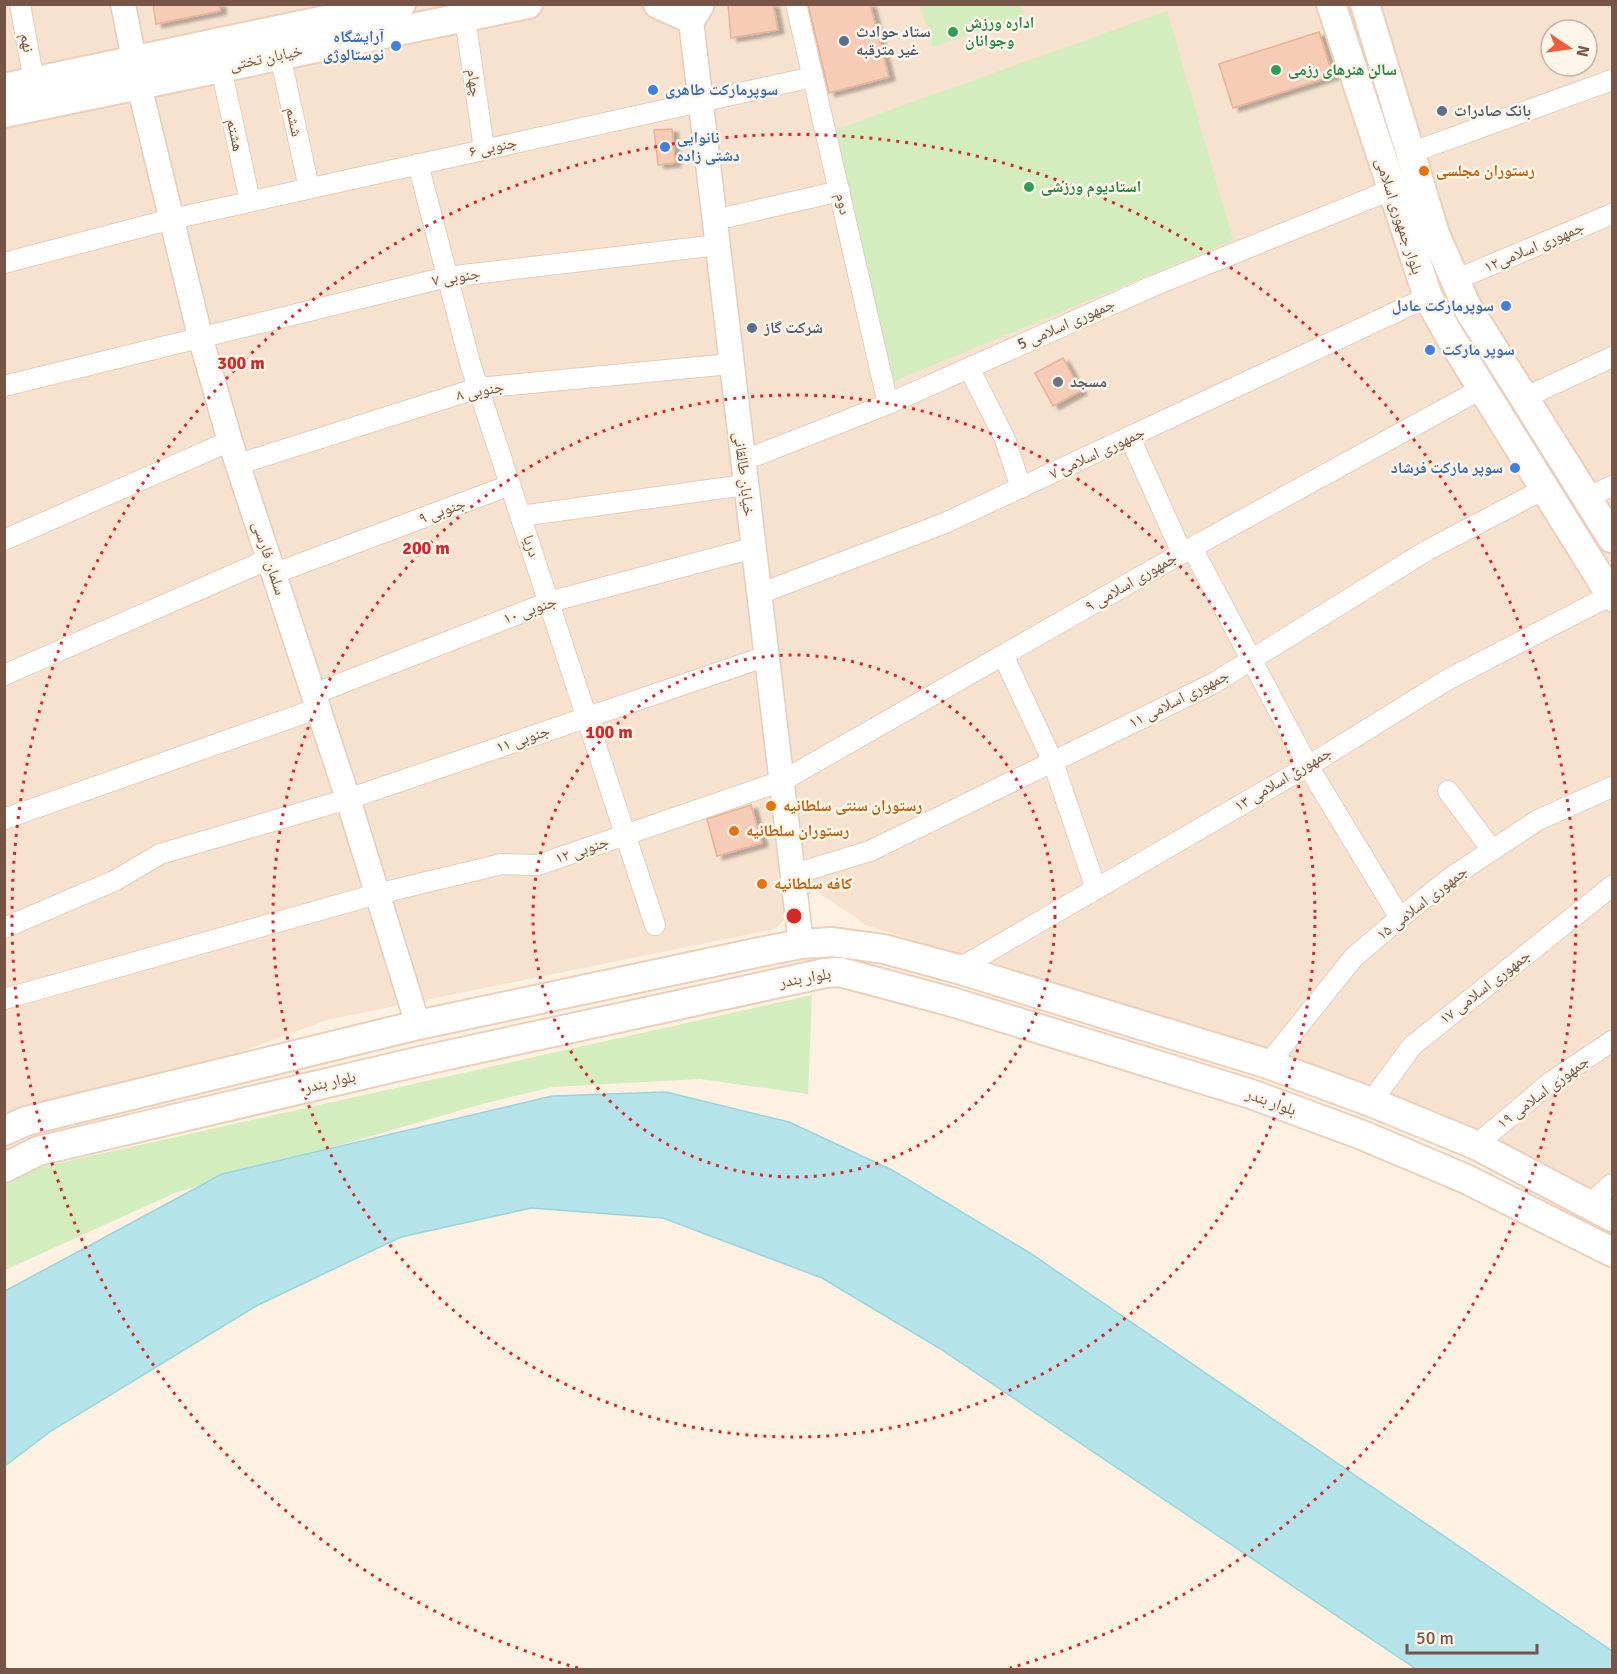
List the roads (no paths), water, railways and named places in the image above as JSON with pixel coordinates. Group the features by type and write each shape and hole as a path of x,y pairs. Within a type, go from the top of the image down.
{"main road":[{"name":"خیابان تختی","path":"4,113 363,9 401,4"},
{"name":"خیابان تختی","path":"4,88 34,82 221,68 528,4"},
{"path":"658,4 693,9"},
{"name":"بلوار جمهوری اسلامی","path":"1331,4 1428,297 1449,335 1612,596"},
{"name":"بلوار جمهوری اسلامی","path":"1371,6 1410,153 1436,234 1466,305 1524,398 1600,492 1612,538"},
{"name":"بلوار بندر","path":"4,1131 26,1121 418,1025 801,944 832,942 884,949 958,969 1268,1064 1371,1102 1476,1145 1601,1210"},
{"name":"بلوار بندر","path":"4,1168 38,1151 296,1090 814,975 840,972 952,1002 1251,1094 1362,1135 1464,1178 1612,1252"},
{"path":"286,1057 296,1090"}],"street":[{"name":"نهم","path":"20,4 34,82"},
{"name":"سلمان فارسی","path":"123,4 137,73 200,336 231,441 348,799 418,1025"},
{"name":"دوم","path":"796,4 888,404"},
{"name":"خیابان طالقانی","path":"693,9 730,364 801,944"},
{"name":"چهام","path":"465,18 484,149"},
{"name":"ششم","path":"280,55 309,188"},
{"name":"هشتم","path":"221,68 250,201"},
{"name":"۶ جنوبی","path":"4,263 172,219 813,76"},
{"path":"1410,153 1612,80"},
{"name":"دریا","path":"418,164 478,388 655,925"},
{"name":"جمهوری اسلامی 5","path":"742,461 888,404 1153,286 1391,190"},
{"path":"715,220 840,191"},
{"name":"جمهوری اسلامی۱۲","path":"1455,280 1612,214"},
{"name":"۷ جنوبی","path":"4,386 447,277 718,245"},
{"name":"جمهوری اسلامی ۷","path":"759,594 945,523 1428,297"},
{"path":"1524,398 1612,357"},
{"name":"۸ جنوبی","path":"239,464 478,388 730,364"},
{"path":"969,368 1005,439 1022,488"},
{"name":"جمهوری اسلامی ۹","path":"782,781 1187,551 1484,388"},
{"path":"1130,438 1187,551 1251,660 1308,766 1400,918"},
{"path":"4,540 231,441"},
{"name":"۹ جنوبی","path":"4,675 271,566 510,485"},
{"path":"521,516 745,485"},
{"name":"جمهوری اسلامی ۱۱","path":"794,874 870,851 1214,683 1426,551 1546,488"},
{"name":"۱۰ جنوبی","path":"4,819 316,701 549,602 753,548"},
{"name":"جمهوری اسلامی ۱۳","path":"958,969 1308,766 1447,680 1612,596"},
{"path":"1003,655 1053,762 1096,889"},
{"name":"۱۱ جنوبی","path":"4,928 116,880 160,854 348,799 767,656"},
{"name":"۱۲ جنوبی","path":"4,999 377,894 502,864 538,865 782,781"},
{"name":"جمهوری اسلامی ۱۵","path":"1268,1064 1354,957 1400,918 1450,878 1538,820 1612,787"},
{"path":"1448,791 1492,850"},
{"name":"جمهوری اسلامی ۱۷","path":"1371,1102 1412,1046 1612,886"},
{"name":"جمهوری اسلامی ۱۹","path":"1476,1145 1551,1082 1612,1041"},
{"path":"1601,1210 1612,1184"}],"water":[{"path":"666,1092 789,1122 892,1170 1030,1253 1612,1651 1612,1669 1416,1669 939,1348 822,1278 663,1218 531,1208 401,1237 256,1306 51,1431 5,1466 5,1291 222,1174 552,1096"}],"place":[{"name":"اداره ورزش وجوانان","path":"953,32"},
{"name":"ستاد حوادث غیر مترقبه","path":"844,41"},
{"name":"آرایشگاه نوستالوژی","path":"396,46"},
{"name":"سالن هنرهای رزمی","path":"1276,70"},
{"name":"سوپرمارکت طاهری","path":"653,90"},
{"name":"بانک صادرات","path":"1442,111"},
{"name":"نانوایی دشتی زاده","path":"665,147"},
{"name":"رستوران مجلسی","path":"1424,171"},
{"name":"استادیوم ورزشی","path":"1029,187"},
{"name":"سوپرمارکت عادل","path":"1506,306"},
{"name":"شرکت گاز","path":"752,328"},
{"name":"سوپر مارکت","path":"1430,350"},
{"name":"مسجد","path":"1058,382"},
{"name":"سوپر مارکت فرشاد","path":"1515,468"},
{"name":"رستوران سنتی سلطانیه","path":"771,806"},
{"name":"رستوران سلطانیه","path":"734,831"},
{"name":"کافه سلطانیه","path":"762,884"}]}
